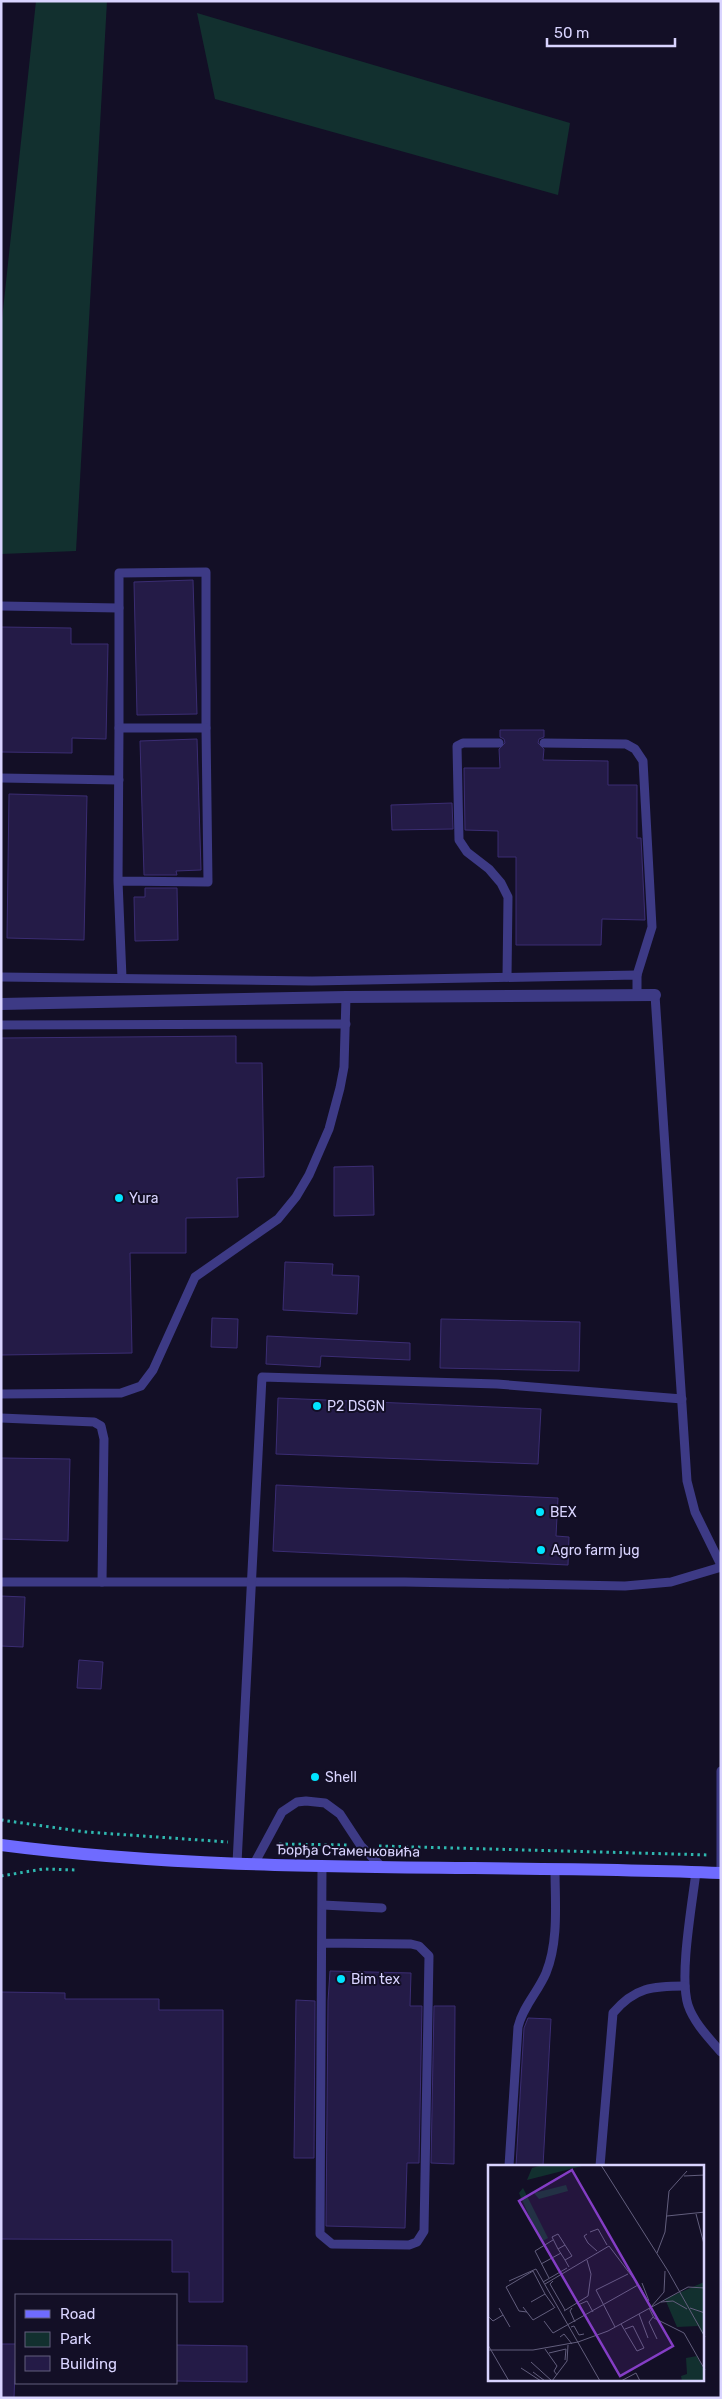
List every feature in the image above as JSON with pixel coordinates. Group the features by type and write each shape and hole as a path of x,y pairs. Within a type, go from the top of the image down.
{"street":[{"path":"1,1004 346,997 656,995"},
{"name":"Ђорђа Стаменковића","path":"1,1845 143,1860 237,1864 721,1873"}],"lane":[{"path":"118,881 208,882 206,572 120,573 118,881 122,978"},
{"path":"1,606 119,608"},
{"path":"119,728 206,728"},
{"path":"500,743 463,743 457,746 458,831 461,845 489,869 501,883 508,896 507,978"},
{"path":"544,743 626,744 635,749 643,760 652,927 637,976 637,995"},
{"path":"1,778 119,780"},
{"path":"1,977 312,980 637,976"},
{"path":"1,1582 405,1582 625,1586 671,1582 721,1566 690,1496 687,1481 656,995"},
{"path":"1,1394 121,1392 141,1386 153,1370 194,1277 278,1218 296,1197 309,1175 320,1153 336,1109 344,1067 346,997"},
{"path":"1,1025 346,1024"},
{"path":"237,1864 262,1377 506,1384 682,1399"},
{"path":"1,1418 94,1422 101,1426 104,1439 102,1582"},
{"path":"721,1771 721,1873"},
{"path":"254,1864 282,1812 298,1802 306,1801 325,1803 340,1814 361,1846 381,1866"},
{"path":"322,1866 320,2234 332,2244 409,2245 417,2242 424,2231 429,1956 419,1946 411,1944 323,1943"},
{"path":"510,2165 518,2027 523,2013 540,1985 550,1963 553,1940 555,1869"},
{"path":"696,1872 685,1986 688,2005 700,2027 721,2052"},
{"path":"323,1905 382,1908"},
{"path":"600,2165 613,2013 622,2002 643,1989 656,1986 685,1986"}],"green space":[{"path":"36,1 107,1 76,551 1,554 1,329"},
{"path":"197,13 570,123 558,195 215,99"}],"building":[{"path":"193,580 197,714 137,715 134,582"},
{"path":"1,627 71,628 71,644 108,644 106,739 72,738 72,753 1,752"},
{"path":"500,730 544,730 544,737 539,739 538,743 544,749 543,760 608,761 608,785 637,785 637,838 641,838 645,920 602,919 601,945 516,945 516,857 498,857 498,831 465,830 464,768 500,768 499,749 505,743 504,739 500,737"},
{"path":"197,739 201,870 176,871 177,875 144,875 140,741"},
{"path":"9,794 87,796 84,940 7,938"},
{"path":"452,803 453,829 392,830 391,805"},
{"path":"145,888 177,888 178,940 135,941 134,897 145,897"},
{"name":"Yura","path":"236,1036 236,1063 262,1063 264,1177 237,1178 238,1217 186,1218 186,1253 130,1253 132,1353 1,1355 1,1038"},
{"path":"373,1166 374,1215 334,1216 334,1167"},
{"path":"285,1262 333,1264 332,1275 359,1276 357,1314 283,1310"},
{"path":"212,1318 238,1319 237,1348 211,1347"},
{"path":"441,1319 580,1322 579,1371 440,1368"},
{"path":"267,1336 410,1343 410,1360 321,1356 320,1367 266,1364"},
{"path":"278,1398 541,1409 538,1464 276,1454"},
{"path":"1,1458 70,1459 68,1541 1,1539"},
{"path":"276,1485 558,1498 556,1536 569,1537 568,1565 273,1551"},
{"path":"1,1596 25,1597 23,1647 1,1646"},
{"path":"79,1660 103,1662 101,1689 77,1688"},
{"path":"330,1971 411,1973 410,2006 422,2006 419,2163 407,2163 405,2228 326,2226 328,2001"},
{"path":"1,1992 65,1993 65,1999 159,1999 159,2010 223,2010 223,2302 189,2302 189,2272 172,2272 172,2240 1,2239"},
{"path":"296,2000 315,2001 314,2158 294,2158"},
{"path":"434,2006 455,2006 454,2164 431,2163"},
{"path":"528,2018 551,2019 543,2165 516,2165 524,2028"},
{"path":"1,2344 15,2344 14,2398 1,2398"},
{"path":"178,2345 247,2346 247,2382 178,2381"}],"place":[{"name":"Yura","path":"119,1198"},
{"name":"P2 DSGN","path":"317,1406"},
{"name":"BEX","path":"540,1512"},
{"name":"Agro farm jug","path":"541,1550"},
{"name":"Shell","path":"315,1777"},
{"name":"Bim tex","path":"341,1979"}]}
